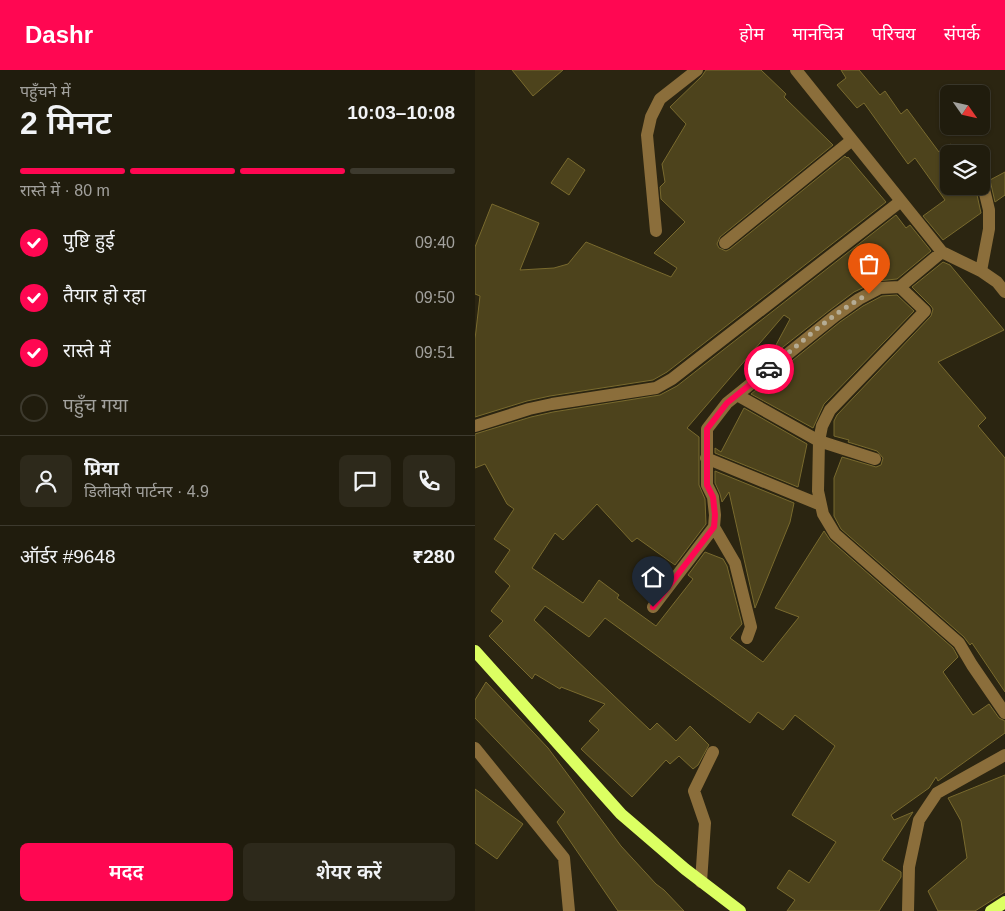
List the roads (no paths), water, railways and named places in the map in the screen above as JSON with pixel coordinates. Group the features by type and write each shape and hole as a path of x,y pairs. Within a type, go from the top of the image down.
{"main road":[{"path":"475,651 621,814 701,882 740,911"},
{"path":"991,911 1005,902"}],"street":[{"path":"656,231 647,135 651,117 660,99 697,70"},
{"path":"796,70 942,252 981,271 997,282 1005,292"},
{"path":"725,243 852,140"},
{"path":"981,271 989,229 989,210 985,195"},
{"path":"475,426 552,404 656,388 672,380 901,201"},
{"path":"653,607 714,527 713,497 707,485 707,429 727,403 859,299 880,288 900,287 942,252"},
{"path":"900,287 925,312 830,410 822,426 819,441 818,491 823,514 835,534 959,643 972,666 1005,712"},
{"path":"737,395 819,441 875,459"},
{"path":"706,458 821,505"},
{"path":"714,527 735,563 751,627 747,638"},
{"path":"475,748 564,858 569,911"},
{"path":"701,882 705,823 695,791 713,752"},
{"path":"908,911 909,867 919,820 937,793 1005,755"}]}
